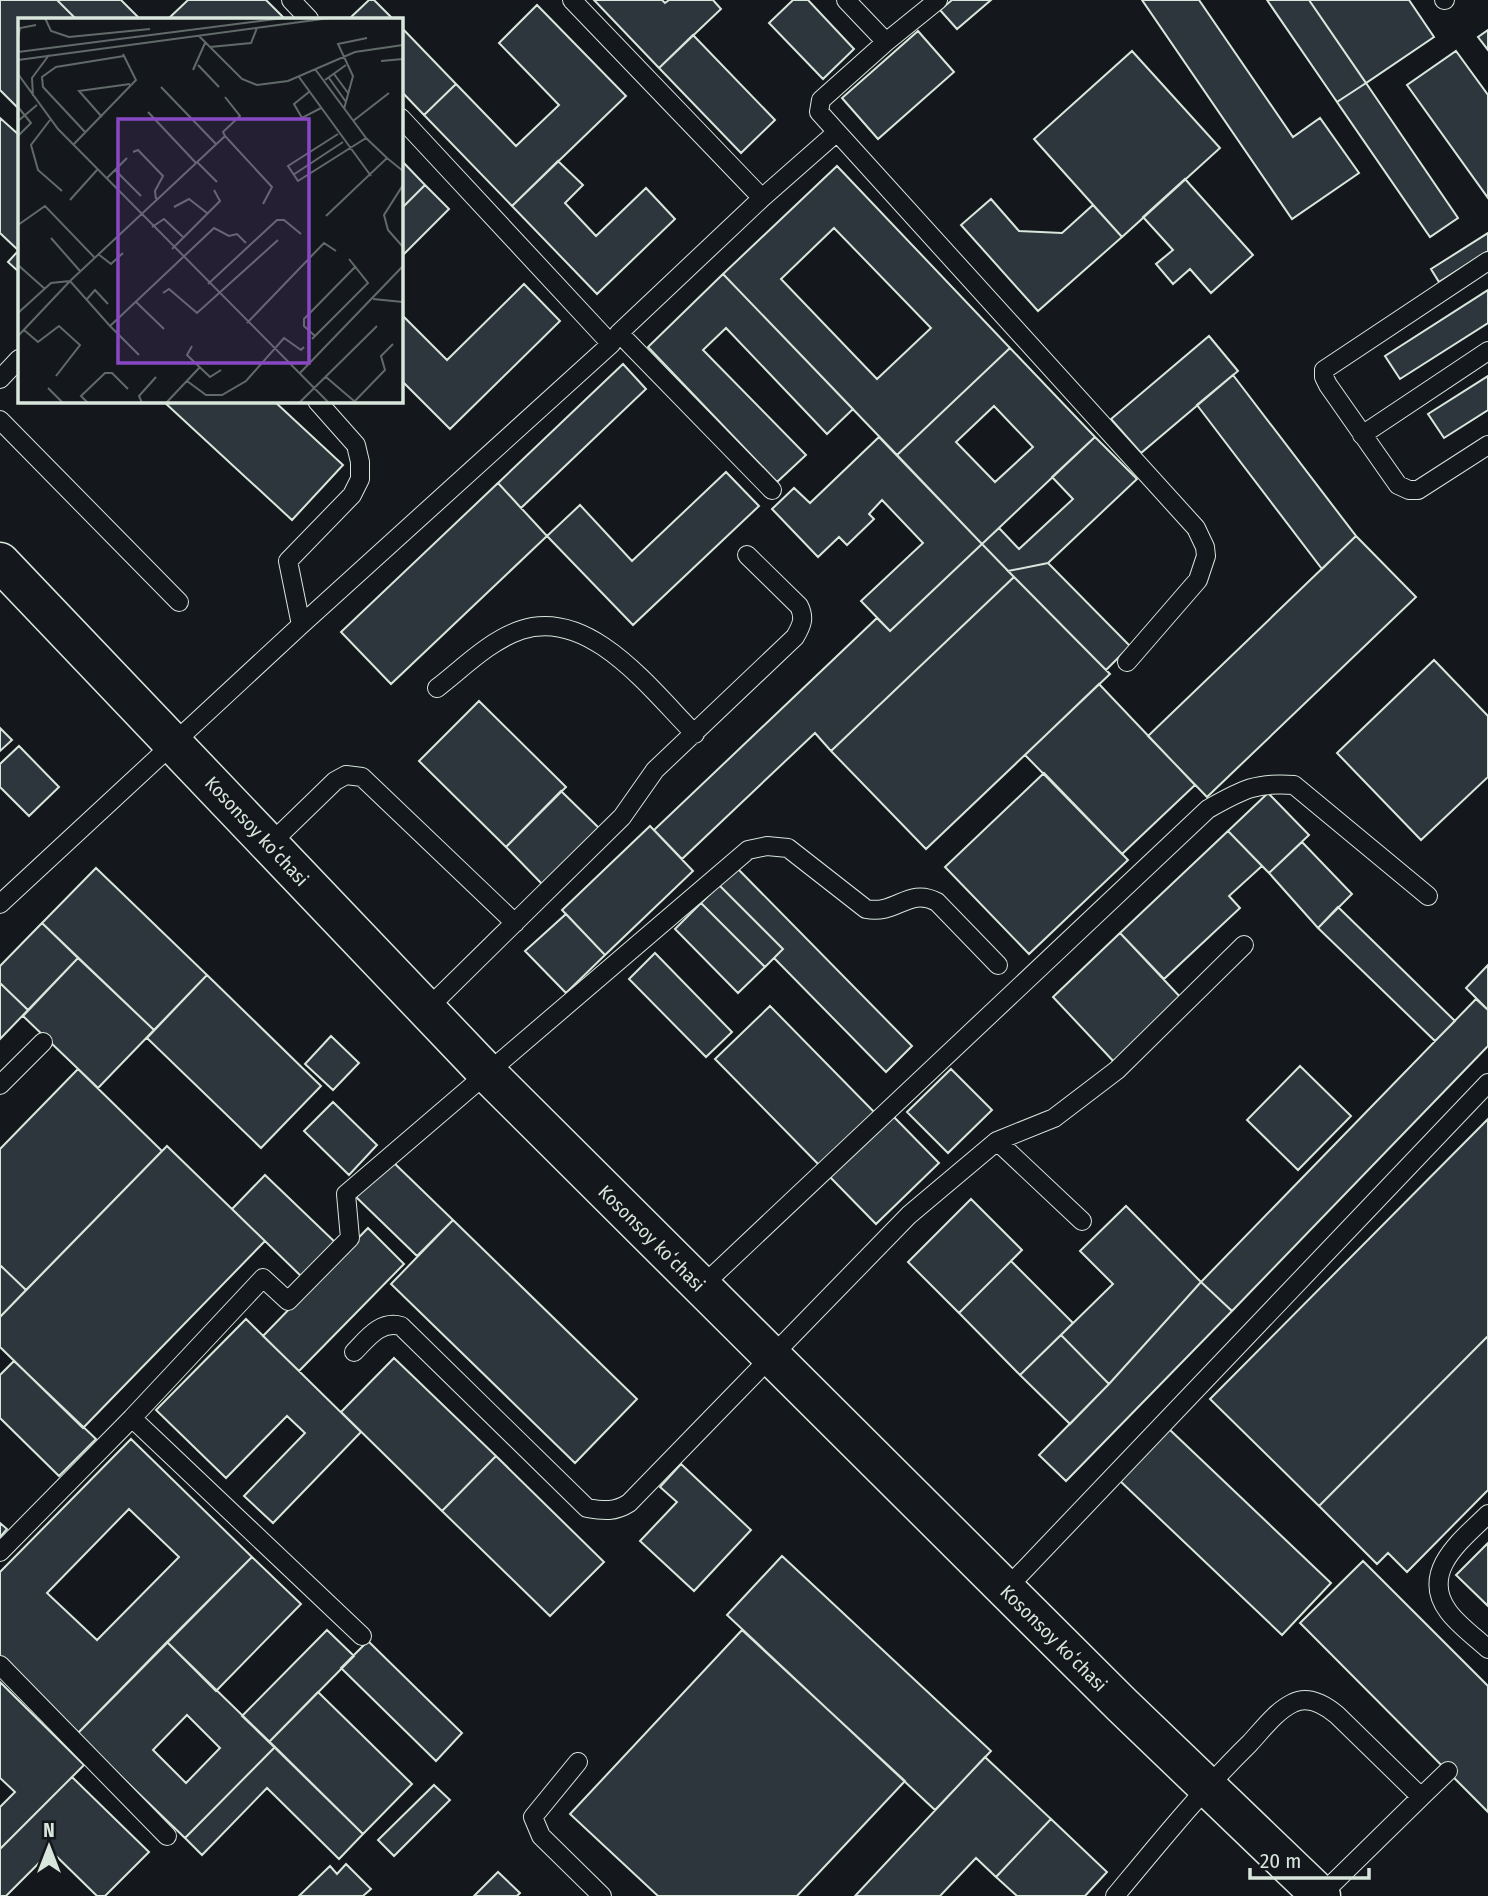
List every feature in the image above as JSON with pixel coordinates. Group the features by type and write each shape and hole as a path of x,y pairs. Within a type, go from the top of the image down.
{"main road":[{"name":"Kosonsoy koʻchasi","path":"0,562 488,1074 1005,1590 1321,1896"}],"lane":[{"path":"291,0 308,18"},
{"path":"572,0 762,198"},
{"path":"846,0 886,42"},
{"path":"938,0 821,100 819,112 1196,528 1206,556 1198,580 1127,662"},
{"path":"402,119 615,338 772,490"},
{"path":"0,904 615,338 762,198 837,132"},
{"path":"1488,261 1324,370 1328,385 1398,485 1409,490 1418,490 1488,445"},
{"path":"1362,435 1488,352"},
{"path":"0,379 18,360"},
{"path":"301,625 288,561 352,495 360,479 356,445 318,402"},
{"path":"0,420 179,602"},
{"path":"426,1010 622,817 654,770 795,636 802,626 803,616 799,606 747,555"},
{"path":"437,688 491,645 522,630 558,626 591,637 614,654 695,733"},
{"path":"270,844 335,781 346,775 362,777 515,923"},
{"path":"701,1287 1208,808 1242,789 1268,783 1294,785 1429,896"},
{"path":"0,1552 132,1418 263,1278 288,1301 327,1264 350,1238 346,1194 748,850 767,846 788,848 866,909 880,912 916,896 927,896 937,902 998,965"},
{"path":"354,1352 380,1327 394,1324 401,1326 587,1508 604,1511 619,1509 629,1503 909,1215 997,1141 1054,1118 1117,1070 1244,945"},
{"path":"0,1084 43,1042"},
{"path":"1005,1590 1488,1083"},
{"path":"997,1141 1082,1221"},
{"path":"132,1418 362,1636"},
{"path":"1488,1514 1448,1555 1438,1575 1440,1594 1448,1611 1488,1649"},
{"path":"0,1665 167,1836"},
{"path":"1115,1896 1206,1787 1279,1713 1294,1702 1305,1700 1322,1703 1421,1797"},
{"path":"578,1762 533,1817 541,1836 602,1896"},
{"path":"1321,1896 1448,1771"}],"building":[{"path":"0,0 57,0 75,18 18,18 18,108 0,90"},
{"path":"57,0 121,0 139,18 75,18"},
{"path":"188,0 266,0 284,18 169,18"},
{"path":"369,0 374,0 392,18 350,18"},
{"path":"594,0 662,0 665,3 669,0 713,0 721,9 659,68"},
{"path":"793,0 808,0 854,49 823,79 769,23"},
{"path":"952,0 991,0 957,29 940,10"},
{"path":"1142,0 1199,0 1293,137 1320,118 1359,173 1292,219"},
{"path":"1267,0 1309,0 1366,83 1337,102"},
{"path":"1309,0 1409,0 1434,37 1366,83"},
{"path":"537,5 626,96 512,206 424,115 456,84 516,146 559,105 499,43"},
{"path":"402,28 456,84 424,115 402,92"},
{"path":"1488,30 1488,50 1478,37"},
{"path":"918,31 954,72 878,139 842,98"},
{"path":"693,35 775,120 741,153 659,68"},
{"path":"1132,51 1220,148 1122,237 1034,139"},
{"path":"1456,51 1488,95 1488,198 1407,85"},
{"path":"1366,83 1458,218 1430,237 1337,102"},
{"path":"0,118 18,134 18,250 0,233"},
{"path":"402,161 425,185 402,208"},
{"path":"558,161 583,185 565,203 596,236 646,188 675,219 597,294 512,206"},
{"path":"837,166 1010,348 897,455 723,274","holes":["834,228 931,328 877,379 781,279"]},
{"path":"1185,179 1253,255 1211,293 1190,269 1173,284 1156,264 1173,250 1143,217"},
{"path":"425,185 449,209 402,256 402,208"},
{"path":"991,199 1019,231 1062,233 1093,205 1122,237 1038,311 961,225"},
{"path":"1488,233 1488,251 1439,282 1431,269"},
{"path":"18,251 18,271 8,262"},
{"path":"723,274 853,409 827,434 726,328 703,350 806,455 777,482 648,347"},
{"path":"524,284 560,321 450,429 402,381 402,315 447,360"},
{"path":"1488,290 1488,323 1400,379 1385,356"},
{"path":"1209,336 1238,371 1141,453 1111,419"},
{"path":"1010,348 1095,437 982,544 897,455","holes":["994,406 1033,447 995,482 956,442"]},
{"path":"623,364 646,389 521,508 498,483"},
{"path":"1233,375 1356,536 1322,569 1197,405"},
{"path":"1488,376 1488,410 1444,438 1428,414"},
{"path":"164,402 275,402 343,465 292,520"},
{"path":"879,437 982,544 890,631 861,601 923,543 882,500 869,514 874,519 847,545 839,537 818,557 772,509 794,488 810,503"},
{"path":"1095,437 1137,479 1048,563 1008,571 982,544 999,528 1019,549 1073,499 1052,477"},
{"path":"726,472 759,506 633,625 547,536 580,505 632,561"},
{"path":"498,483 547,536 391,684 341,632"},
{"path":"1356,536 1416,597 1207,797 1148,736"},
{"path":"982,544 1014,577 831,751 815,733 682,859 654,830 877,618 890,631"},
{"path":"1048,563 1130,646 1106,670 1008,571"},
{"path":"1014,577 1110,674 926,849 831,751"},
{"path":"1434,660 1488,716 1488,777 1421,840 1337,753"},
{"path":"1099,684 1195,785 1122,854 1025,755"},
{"path":"479,701 566,787 506,847 419,761"},
{"path":"0,728 12,740 0,751"},
{"path":"19,746 59,787 29,816 0,787 0,764"},
{"path":"1044,773 1128,860 1029,954 945,867"},
{"path":"561,791 599,828 542,884 506,847"},
{"path":"1268,793 1309,835 1269,873 1228,831"},
{"path":"650,826 693,871 605,955 562,910"},
{"path":"1228,831 1262,866 1229,896 1240,908 1164,979 1120,933"},
{"path":"1302,842 1352,894 1318,928 1269,873"},
{"path":"96,868 207,975 154,1030 42,923"},
{"path":"737,868 912,1046 886,1072 774,958 783,949 719,885"},
{"path":"719,885 783,949 765,967 701,903"},
{"path":"701,903 765,967 738,993 675,929"},
{"path":"1338,907 1455,1021 1435,1041 1318,928"},
{"path":"566,914 605,955 566,993 525,951"},
{"path":"42,923 78,958 28,1010 0,983 0,966"},
{"path":"1120,933 1183,1000 1116,1064 1053,997"},
{"path":"655,953 732,1032 706,1057 629,979"},
{"path":"78,958 154,1030 98,1088 23,1016"},
{"path":"1488,965 1488,1010 1466,988"},
{"path":"207,975 321,1086 261,1148 147,1038"},
{"path":"0,983 28,1010 0,1039"},
{"path":"1476,999 1488,1010 1488,1046 1232,1311 1201,1282"},
{"path":"770,1006 878,1116 823,1169 715,1059"},
{"path":"331,1036 359,1063 333,1090 305,1064"},
{"path":"1300,1066 1351,1116 1298,1170 1247,1120"},
{"path":"78,1069 162,1151 26,1290 0,1265 0,1149"},
{"path":"951,1069 992,1110 948,1153 907,1112"},
{"path":"333,1102 377,1145 349,1175 304,1131"},
{"path":"891,1114 939,1163 876,1224 828,1175"},
{"path":"1488,1119 1488,1336 1319,1506 1210,1399"},
{"path":"167,1146 265,1241 83,1428 0,1347 0,1317"},
{"path":"392,1161 453,1220 417,1256 356,1197"},
{"path":"265,1175 338,1245 304,1279 232,1209"},
{"path":"971,1199 1022,1250 959,1313 908,1262"},
{"path":"1126,1206 1201,1282 1109,1384 1061,1335 1113,1284 1080,1251"},
{"path":"453,1220 637,1399 575,1463 391,1284"},
{"path":"368,1228 404,1264 299,1371 263,1336"},
{"path":"1011,1261 1073,1323 1020,1375 959,1313"},
{"path":"0,1265 26,1290 0,1317"},
{"path":"1201,1282 1232,1311 1066,1481 1039,1455 1109,1384"},
{"path":"246,1319 361,1432 273,1523 244,1496 305,1433 287,1416 226,1478 156,1410"},
{"path":"1061,1335 1109,1384 1070,1424 1020,1375"},
{"path":"1488,1336 1488,1490 1407,1572 1388,1553 1377,1564 1319,1506"},
{"path":"394,1358 496,1456 442,1511 341,1412"},
{"path":"14,1361 96,1439 59,1476 0,1418 0,1375"},
{"path":"1169,1429 1331,1583 1282,1635 1119,1480"},
{"path":"131,1439 252,1557 77,1734 0,1659 0,1572","holes":["129,1509 179,1557 97,1640 47,1593"]},
{"path":"496,1456 604,1562 550,1616 442,1511"},
{"path":"681,1464 751,1530 694,1591 640,1541 677,1502 660,1487"},
{"path":"0,1523 7,1529 0,1537"},
{"path":"1488,1543 1488,1606 1456,1575"},
{"path":"782,1556 991,1751 935,1810 727,1615"},
{"path":"252,1557 301,1604 216,1691 167,1642"},
{"path":"1363,1561 1488,1686 1488,1812 1300,1623"},
{"path":"327,1630 354,1656 269,1742 242,1716"},
{"path":"742,1630 905,1781 797,1896 658,1896 570,1814"},
{"path":"368,1641 462,1733 436,1761 341,1668"},
{"path":"167,1642 275,1747 185,1838 77,1734","holes":["187,1715 220,1748 186,1783 153,1750"]},
{"path":"0,1682 84,1765 0,1849 0,1807 15,1792 0,1778"},
{"path":"318,1692 412,1784 363,1834 269,1742"},
{"path":"275,1747 363,1834 339,1859 267,1788 202,1855 185,1838"},
{"path":"985,1757 1051,1819 996,1877 976,1858 940,1896 855,1896"},
{"path":"72,1777 149,1852 105,1896 97,1896 51,1851 6,1896 0,1896 0,1849"},
{"path":"434,1785 450,1800 394,1856 378,1840"},
{"path":"1051,1819 1107,1872 1085,1896 1017,1896 996,1877"},
{"path":"346,1864 371,1889 363,1896 299,1896 330,1866 337,1874"},
{"path":"498,1872 520,1893 517,1896 474,1896"}]}
